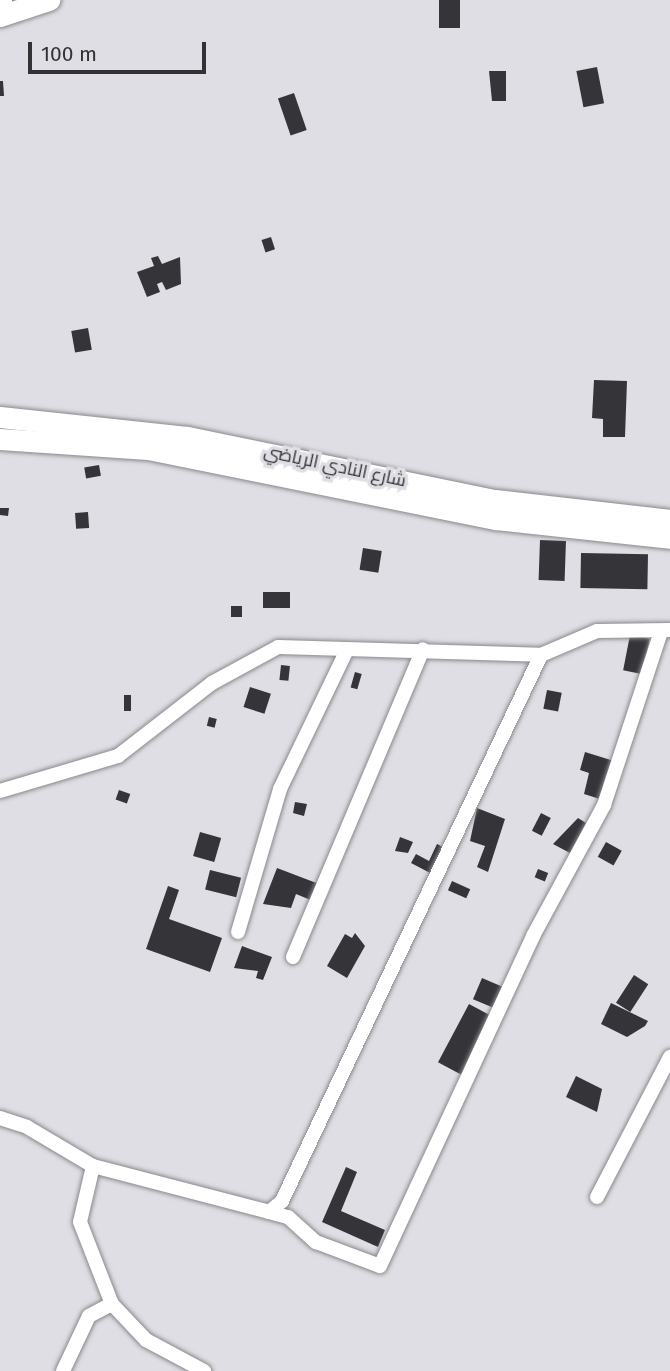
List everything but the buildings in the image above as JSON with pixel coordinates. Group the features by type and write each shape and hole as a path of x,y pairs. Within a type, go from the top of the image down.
{"main road":[{"path":"0,16 49,0"},
{"name":"شارع النادي الرياضي","path":"0,417 226,443 463,502"},
{"name":"شارع النادي الرياضي","path":"0,439 214,459 670,538"},
{"name":"شارع النادي الرياضي","path":"607,526 670,520"}],"street":[{"path":"0,791 118,756 212,683 269,650 423,649 541,655 597,631 665,631 604,805 533,936 380,1266 316,1242 288,1217 93,1166 27,1127 0,1118"},
{"path":"293,957 423,649"},
{"path":"238,932 280,789 347,650"},
{"path":"269,1212 282,1201 541,655"},
{"path":"597,1197 670,1057"},
{"path":"93,1166 80,1222 112,1304 146,1340 204,1371"},
{"path":"63,1371 89,1316 112,1304"}]}
